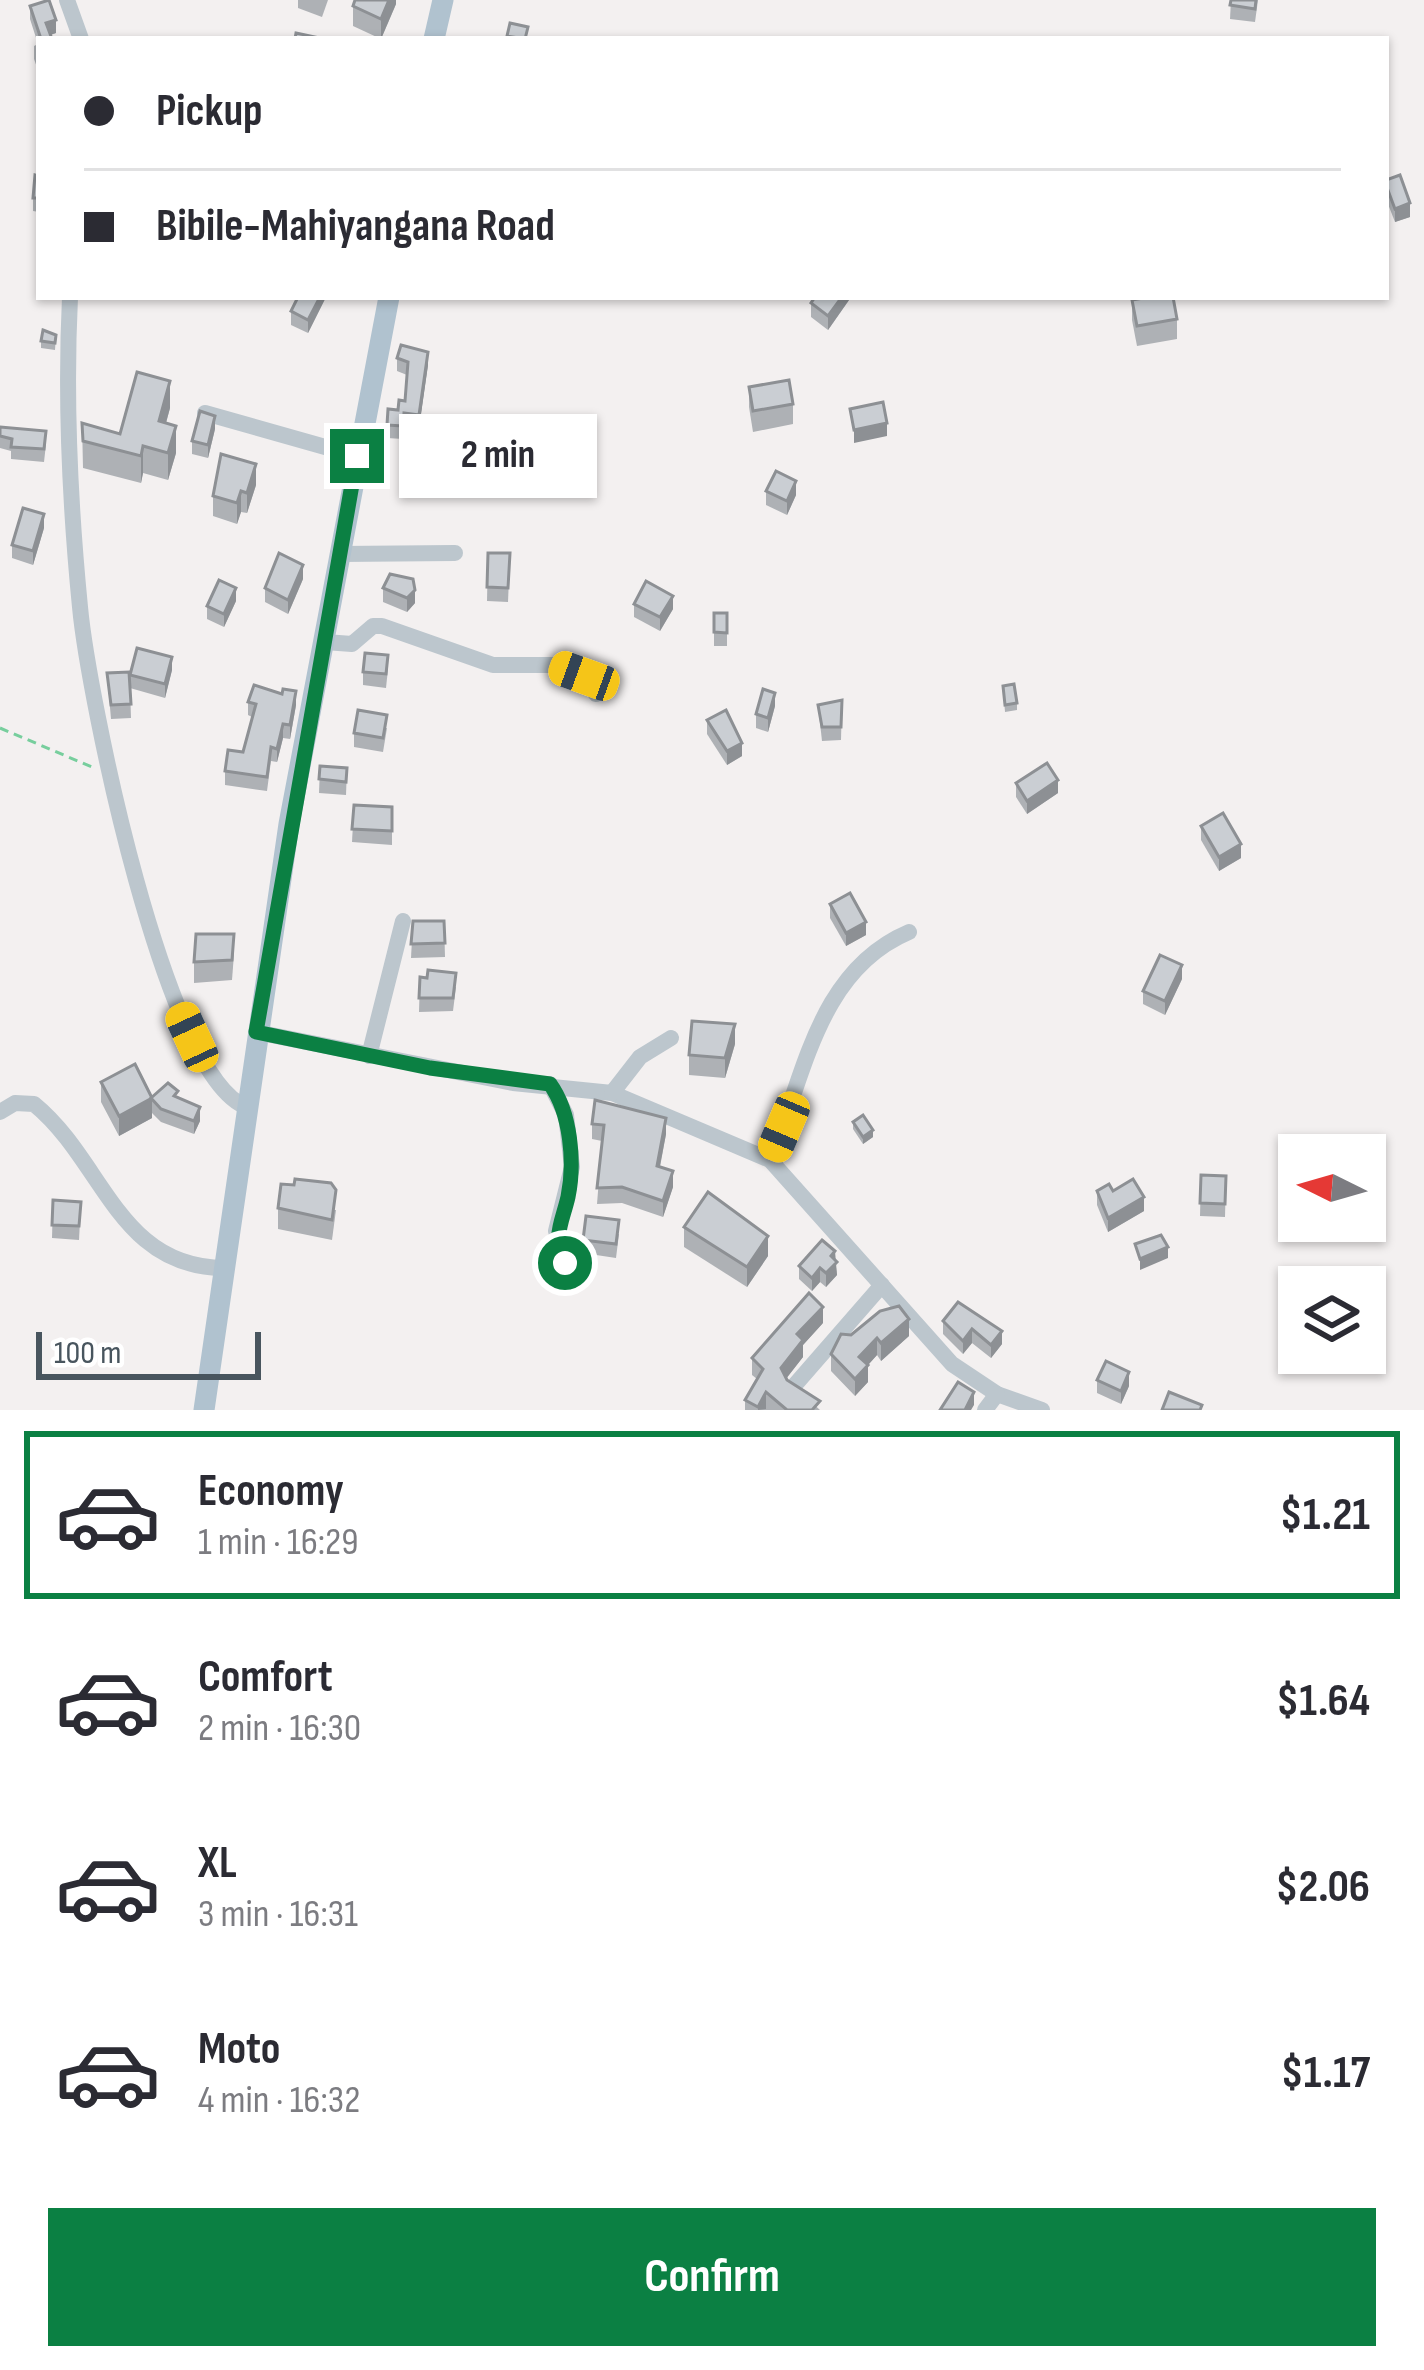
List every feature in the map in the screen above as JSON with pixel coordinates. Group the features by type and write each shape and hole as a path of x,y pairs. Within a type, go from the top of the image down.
{"main road":[{"path":"435,36 443,0"},
{"path":"204,1410 289,824 388,300"}],"street":[{"path":"68,0 80,36"},
{"path":"70,300 68,354 80,610 110,775 173,995 212,1080 231,1102 247,1107"},
{"path":"205,413 357,456"},
{"path":"340,554 454,553"},
{"path":"326,642 352,644 373,626 382,626 493,665 555,665 584,676 596,694"},
{"path":"370,1056 403,921"},
{"path":"770,1160 819,1024 834,998 862,960 909,932"},
{"path":"256,1032 370,1056 612,1093 770,1160 952,1364 998,1394 1042,1410"},
{"path":"612,1093 640,1057 671,1038"},
{"path":"550,1084 566,1115 572,1167 556,1231 571,1281"},
{"path":"0,1112 15,1103 34,1104 151,1246 183,1266 226,1268"},
{"path":"794,1386 882,1285"},
{"path":"985,1410 998,1394"}],"path":[{"path":"0,728 110,775"}],"building":[{"path":"49,0 56,20 46,23 51,36 40,36 30,6"},
{"path":"355,0 389,0 381,19 353,6"},
{"path":"1231,0 1256,0 1255,9 1230,5"},
{"path":"510,23 528,27 526,36 507,36"},
{"path":"1400,175 1410,203 1395,209 1389,179"},
{"path":"296,300 318,300 308,320 291,311"},
{"path":"813,300 840,300 828,316"},
{"path":"1132,300 1174,300 1177,319 1137,326"},
{"path":"43,330 56,335 55,343 41,341"},
{"path":"401,345 428,352 419,415 404,413 403,426 387,425 388,409 398,410 399,400 405,401 408,362 397,358"},
{"path":"137,372 170,381 159,421 176,426 168,453 143,446 141,456 83,441 82,423 120,434"},
{"path":"789,380 793,404 753,411 749,387"},
{"path":"883,402 887,423 854,430 850,409"},
{"path":"200,411 215,416 208,445 192,441"},
{"path":"0,427 46,431 44,449 11,447 12,439 0,436"},
{"path":"406,453 436,459 433,478 404,470"},
{"path":"221,454 256,464 247,493 241,491 237,503 213,496"},
{"path":"776,471 796,481 787,501 766,491"},
{"path":"23,508 44,514 33,551 12,545"},
{"path":"279,553 303,565 288,600 265,588"},
{"path":"488,553 510,553 508,588 487,587"},
{"path":"390,574 413,579 415,590 407,598 383,588"},
{"path":"219,580 236,588 224,614 207,606"},
{"path":"646,581 673,596 660,617 634,604"},
{"path":"714,613 727,613 727,633 714,632"},
{"path":"137,648 172,657 165,684 130,675"},
{"path":"365,653 388,655 386,674 363,672"},
{"path":"129,672 131,704 111,705 107,673"},
{"path":"1014,684 1017,703 1005,705 1003,686"},
{"path":"254,685 282,694 283,689 296,691 290,725 283,724 277,749 271,747 267,777 225,771 228,750 243,752 256,704 248,702"},
{"path":"763,689 775,693 768,718 756,714"},
{"path":"842,700 841,727 822,727 818,705"},
{"path":"358,710 387,715 383,738 354,733"},
{"path":"726,710 742,743 727,751 707,720"},
{"path":"1047,763 1058,780 1027,801 1016,783"},
{"path":"320,766 347,768 346,782 319,779"},
{"path":"354,805 392,807 392,831 352,829"},
{"path":"1223,813 1241,844 1219,857 1201,826"},
{"path":"850,893 866,922 846,933 830,904"},
{"path":"413,921 444,921 445,943 411,944"},
{"path":"196,934 234,934 232,960 194,962"},
{"path":"1160,955 1182,965 1165,1001 1143,991"},
{"path":"428,970 456,973 453,998 419,998 420,977 427,978"},
{"path":"692,1021 735,1024 725,1058 689,1055"},
{"path":"135,1064 152,1098 119,1116 101,1082"},
{"path":"168,1083 178,1091 174,1096 200,1107 194,1121 161,1109 151,1098"},
{"path":"595,1100 666,1118 657,1166 673,1171 663,1201 622,1187 597,1188 604,1125 592,1124"},
{"path":"863,1115 873,1130 863,1137 853,1122"},
{"path":"1201,1175 1226,1176 1225,1204 1200,1203"},
{"path":"295,1179 331,1183 336,1190 332,1220 278,1208 281,1184 294,1185"},
{"path":"1133,1179 1144,1197 1108,1218 1097,1191 1109,1184 1113,1191"},
{"path":"708,1192 768,1236 747,1267 684,1227"},
{"path":"53,1200 81,1202 79,1226 52,1225"},
{"path":"586,1216 619,1220 616,1244 583,1240"},
{"path":"1161,1235 1168,1247 1140,1259 1135,1244"},
{"path":"822,1240 835,1251 831,1256 837,1262 826,1273 820,1268 812,1278 799,1266"},
{"path":"809,1293 823,1307 797,1334 803,1340 781,1368 787,1380 820,1401 812,1410 787,1410 766,1392 758,1407 745,1400 763,1369 752,1358"},
{"path":"958,1302 1002,1331 991,1345 972,1329 963,1341 943,1321"},
{"path":"899,1306 909,1319 881,1343 877,1338 859,1357 868,1365 855,1379 831,1354 841,1334 851,1335 880,1311"},
{"path":"1106,1361 1129,1372 1121,1391 1097,1380"},
{"path":"958,1382 974,1392 965,1410 940,1410"},
{"path":"1169,1392 1202,1405 1200,1410 1162,1410"}],"route":[{"path":"357,456 256,1032 513,1083 550,1084 566,1115 572,1167 567,1203 556,1231 565,1263"}]}
